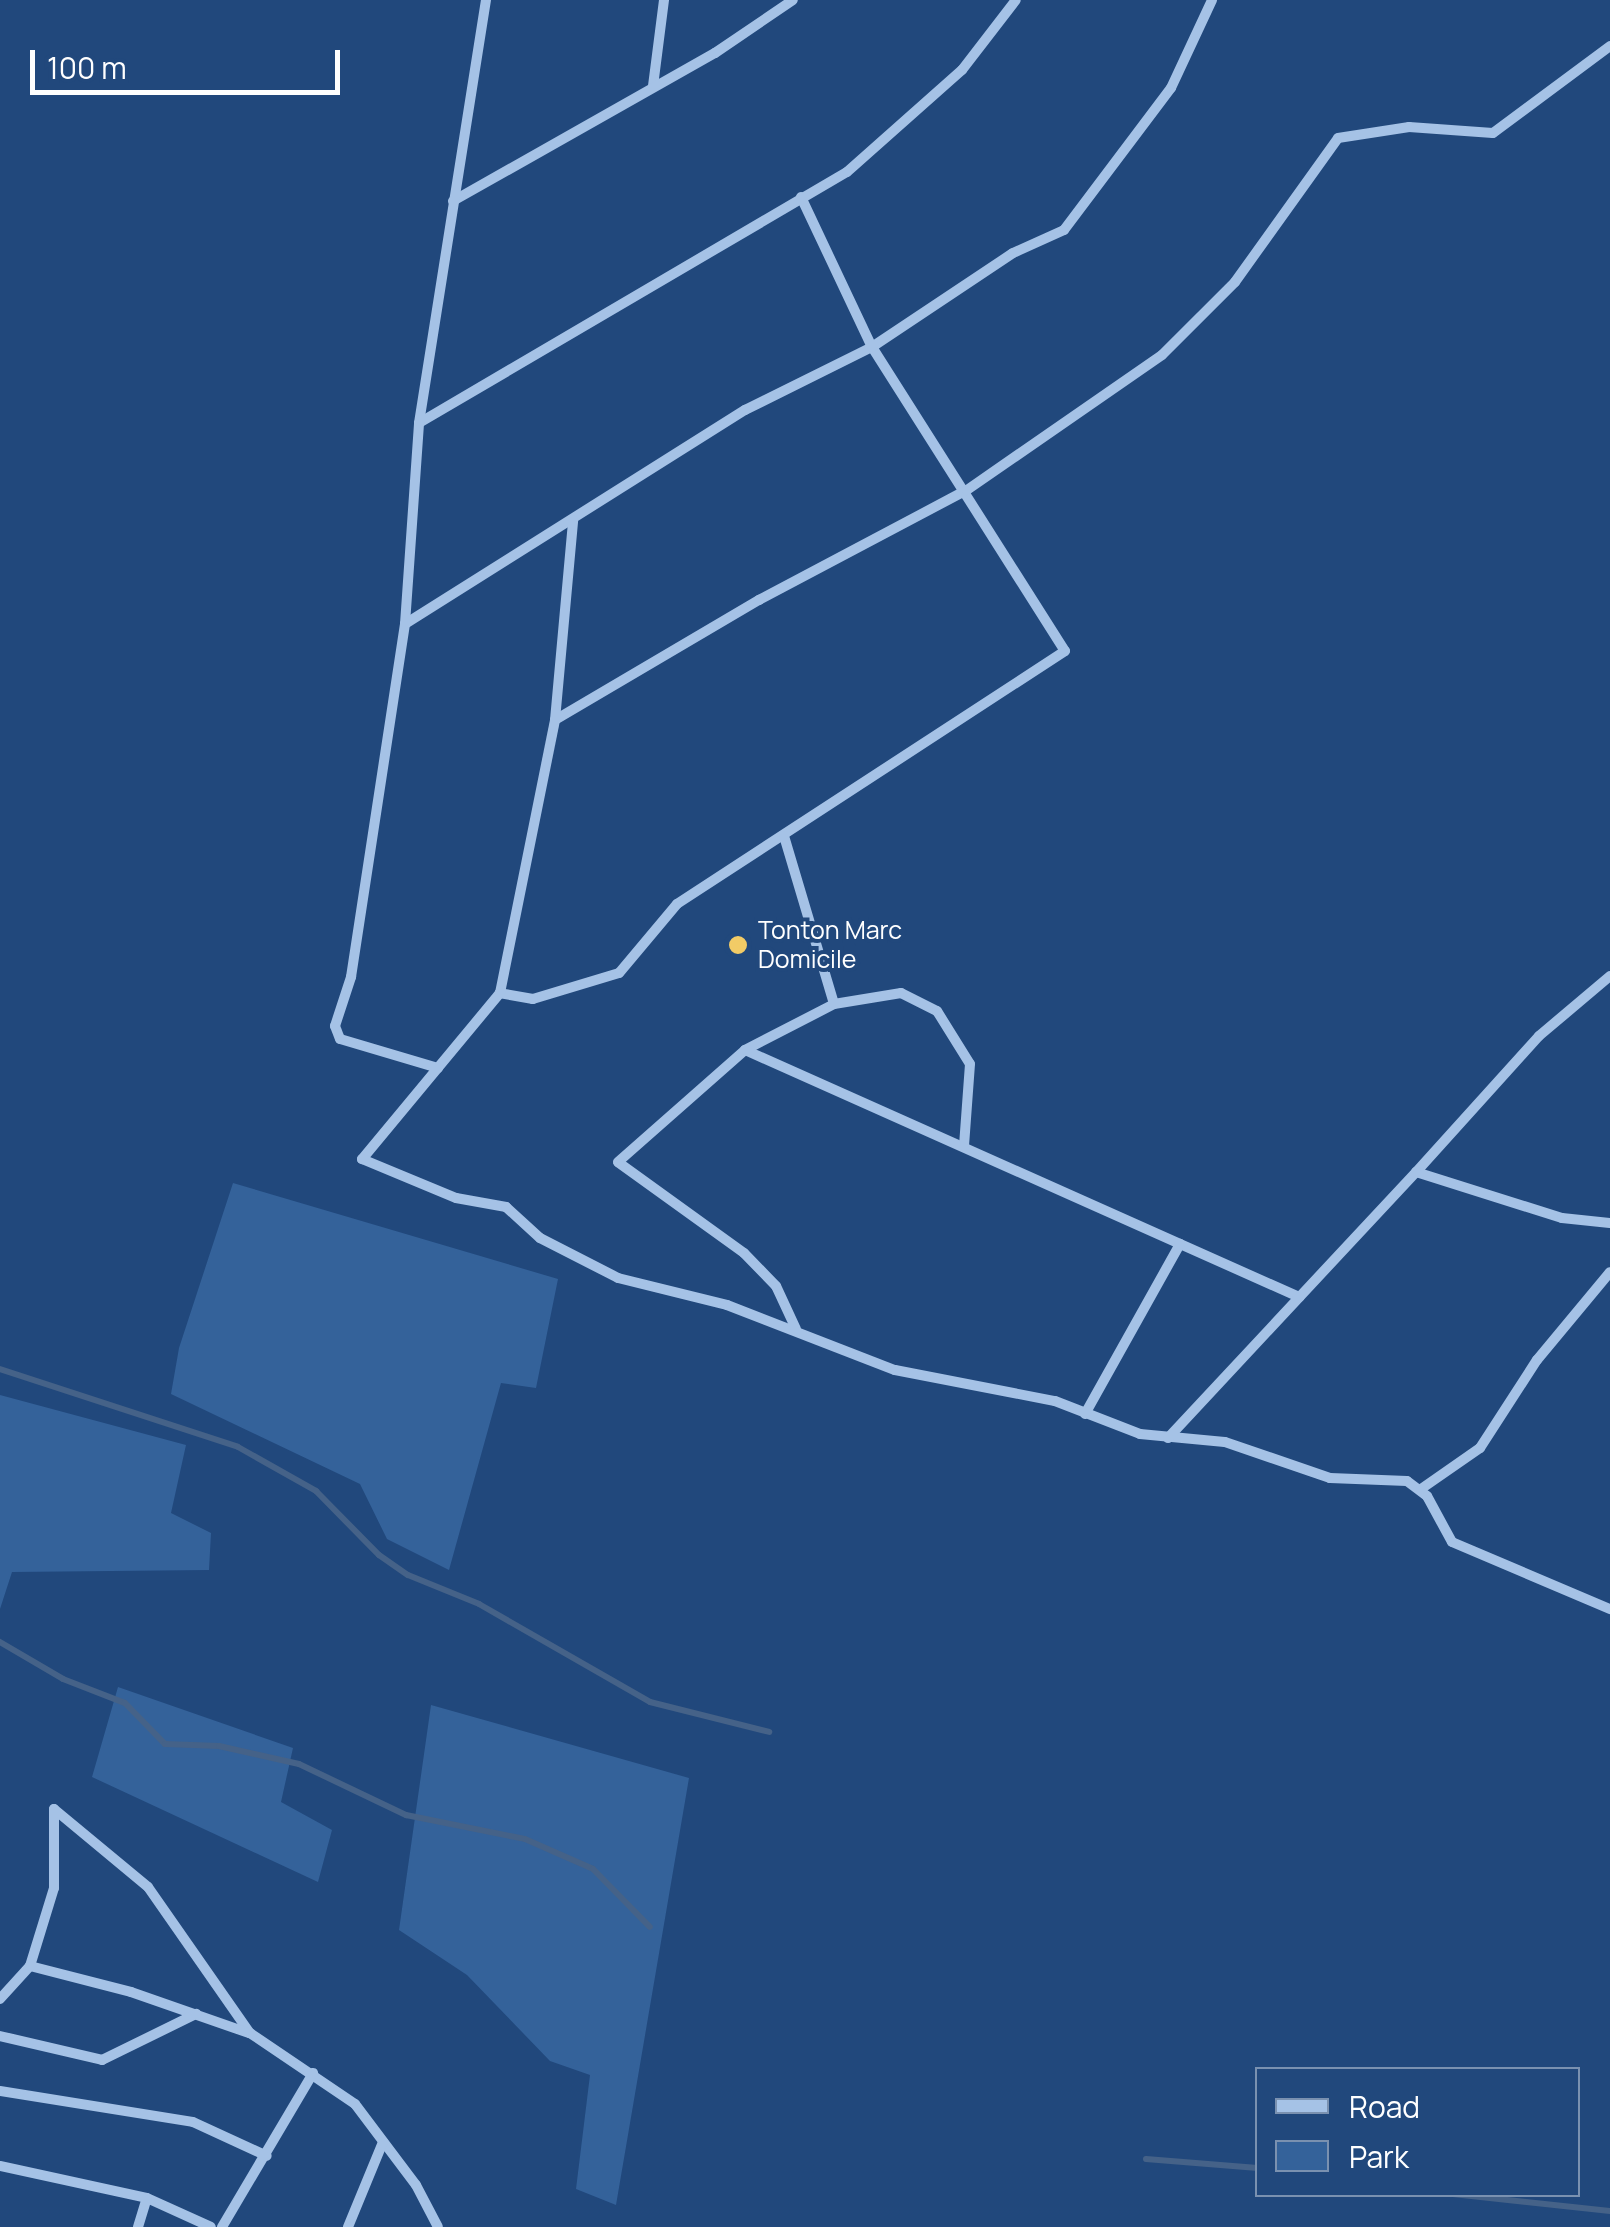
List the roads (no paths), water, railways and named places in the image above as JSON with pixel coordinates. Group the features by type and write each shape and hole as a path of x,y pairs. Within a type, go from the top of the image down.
{"street":[{"path":"438,1068 335,1034 351,977 405,624 419,423 486,0"},
{"path":"653,86 664,0"},
{"path":"454,201 793,0"},
{"path":"419,423 847,172 903,127 962,70 1016,0"},
{"path":"405,624 745,410 872,347 1084,212 1171,88 1212,0"},
{"path":"556,720 759,600 968,490 1162,355 1235,282 1338,138 1408,127 1493,134 1610,46"},
{"path":"500,993 533,999 619,973 677,904 1065,651 968,490 872,347 801,197"},
{"path":"572,522 556,720 500,993 362,1160 456,1198 506,1206 540,1238 618,1278 796,1330 896,1370 1015,1391 1168,1438 1225,1442 1330,1478 1407,1481 1421,1489 1452,1542 1610,1608"},
{"path":"784,836 834,1004"},
{"path":"1168,1438 1539,1036 1610,976"},
{"path":"796,1330 776,1286 744,1253 618,1162 745,1050 834,1004 901,993 937,1011 970,1064 964,1146"},
{"path":"745,1050 1300,1297"},
{"path":"1416,1172 1562,1218 1610,1223"},
{"path":"1084,1414 1180,1244"},
{"path":"1421,1489 1480,1448 1537,1360 1610,1272"},
{"path":"0,1999 30,1966 58,1867 54,1809 148,1887 250,2033"},
{"path":"30,1966 250,2033 312,2072 347,2096 384,2142 438,2227"},
{"path":"0,2036 102,2060 196,2014"},
{"path":"222,2227 268,2156 312,2072"},
{"path":"0,2091 193,2122 268,2156"},
{"path":"348,2227 384,2142"},
{"path":"0,2166 146,2198 211,2227"},
{"path":"138,2227 146,2198"}],"waterway":[{"path":"0,1369 238,1447 316,1491 379,1555 408,1575 479,1604 650,1702 769,1732"},
{"path":"0,1642 63,1679 125,1703 165,1744 219,1746 299,1764 406,1815 525,1839 593,1869 650,1927"},
{"path":"1146,2159 1255,2168"},
{"path":"1481,2197 1610,2211"}],"place":[{"name":"Tonton Marc Domicile","path":"738,945"}]}
